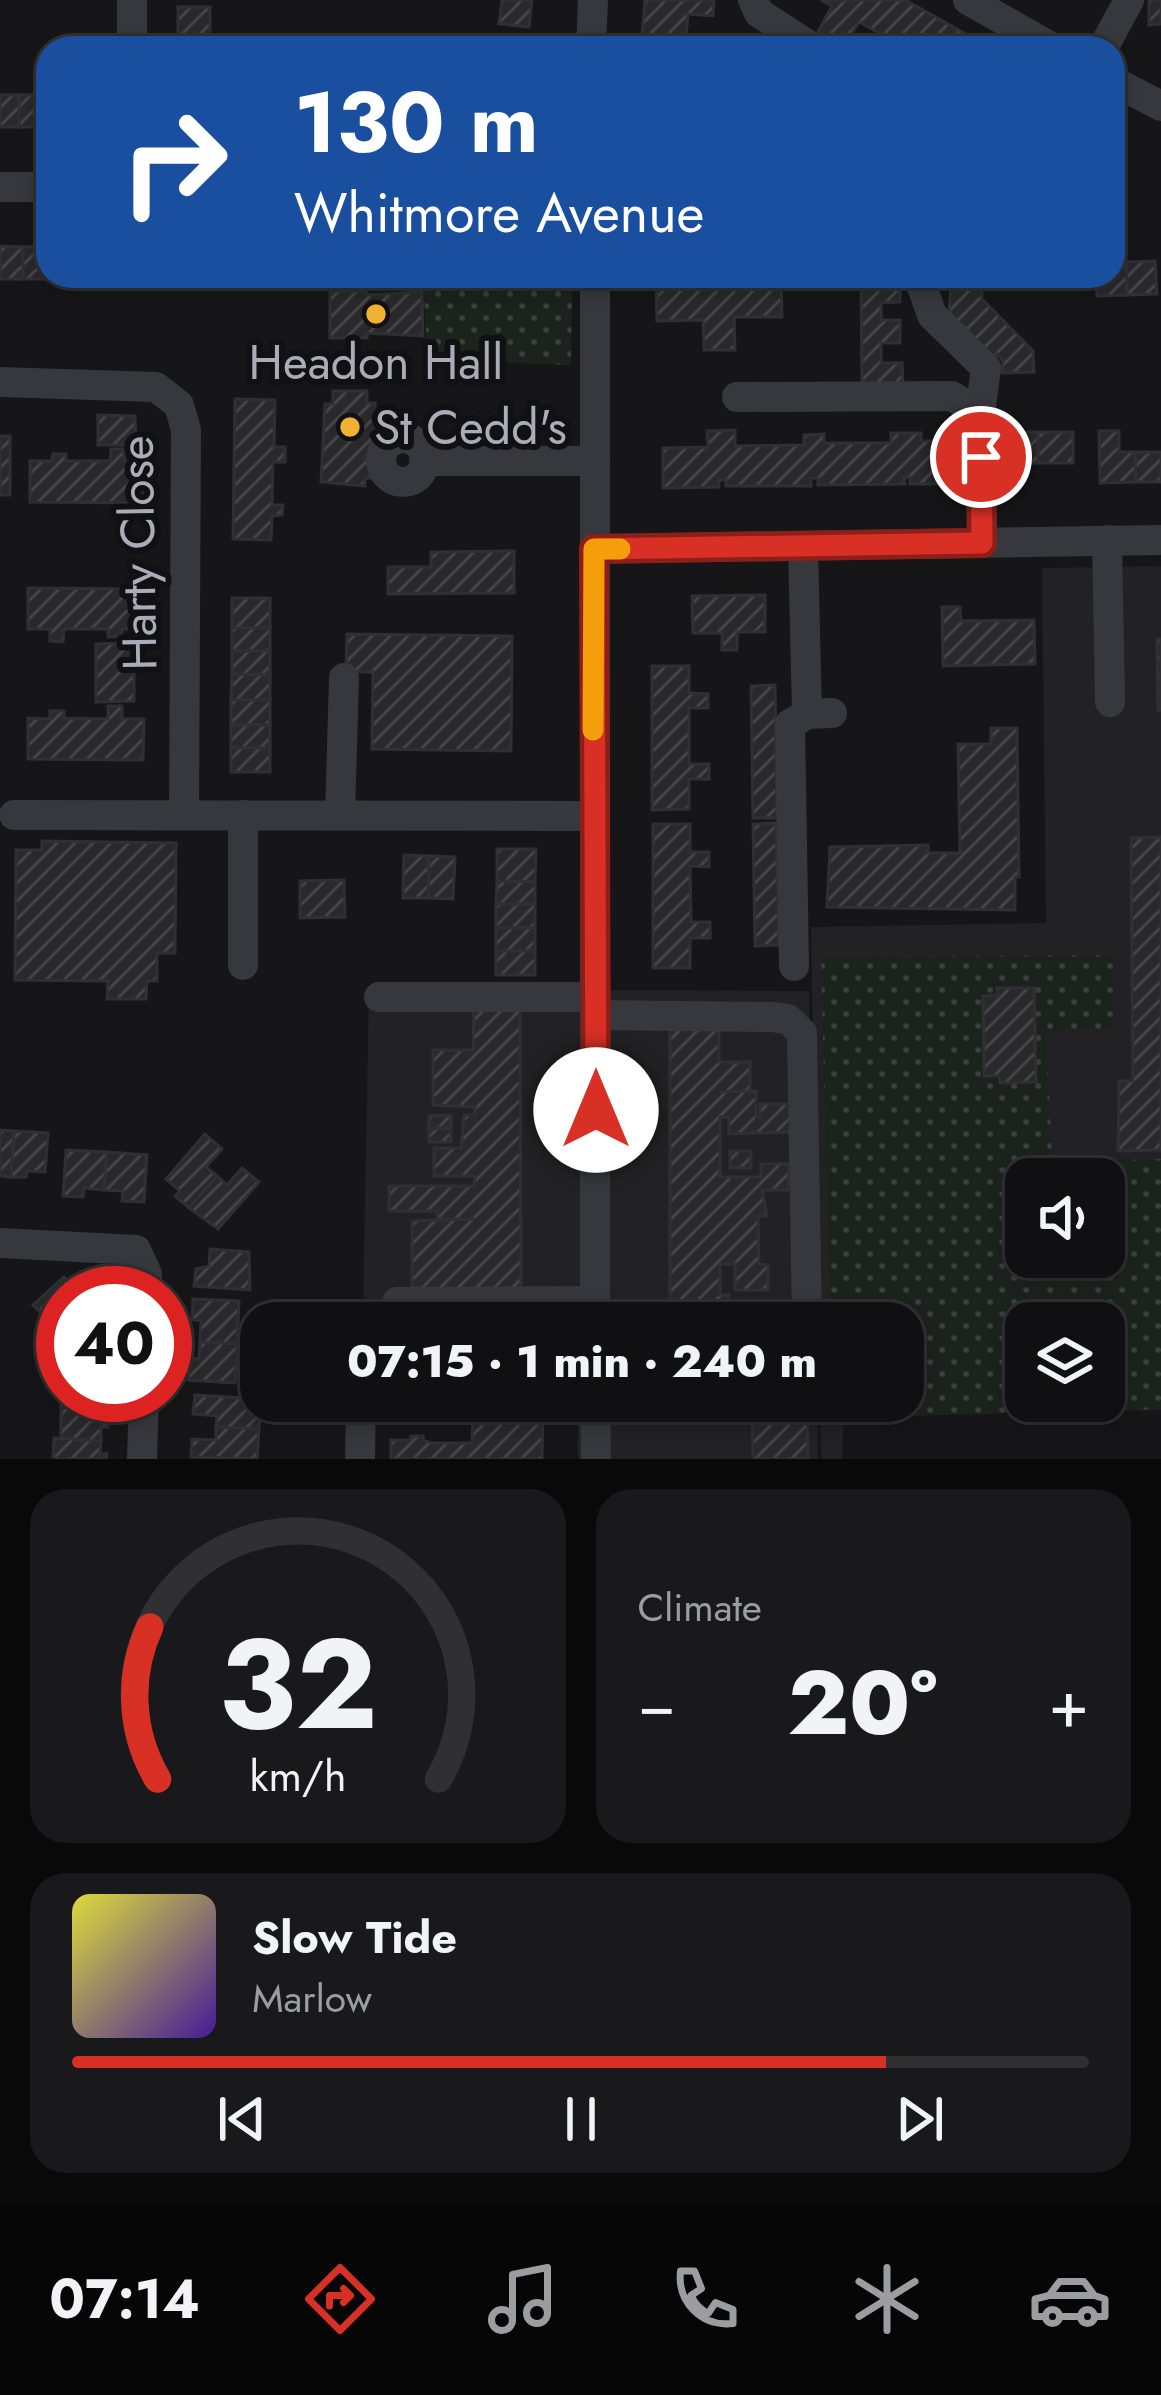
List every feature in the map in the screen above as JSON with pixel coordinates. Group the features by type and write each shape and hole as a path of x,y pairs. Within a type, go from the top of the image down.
{"street":[{"path":"132,0 132,36"},
{"path":"592,36 593,0"},
{"path":"753,0 759,14 794,36"},
{"path":"1110,36 1129,0"},
{"path":"975,2 1033,36"},
{"path":"1125,87 1161,106"},
{"path":"0,187 36,187"},
{"path":"595,288 595,1302"},
{"path":"922,288 932,315 986,368 980,414 982,543"},
{"name":"Harty Close","path":"0,382 156,387 179,405 186,430 184,814"},
{"path":"736,397 952,396 980,414"},
{"path":"424,461 595,461"},
{"path":"1107,540 1110,701"},
{"path":"594,549 1161,540"},
{"path":"794,966 790,724 820,713 803,546"},
{"path":"340,815 344,678"},
{"path":"14,815 594,816"},
{"path":"243,815 243,965"},
{"path":"379,997 788,1019 802,1033 807,1302"},
{"path":"0,1243 136,1250 143,1266"},
{"path":"142,1459 143,1422"},
{"path":"360,1459 361,1422"},
{"path":"595,1422 596,1459"}],"shaded area":[{"path":"424,288 572,288 571,365 444,360 427,351"},
{"path":"1161,566 1161,1410 1125,1411 1125,1302 1005,1302 1005,1413 924,1414 924,1302 818,1302 811,927 1046,923 1042,568"},
{"path":"1113,955 1115,1029 1046,1030 1052,1158 1005,1158 1005,1278 1125,1278 1125,1160 1161,1159 1161,1409 1125,1410 1125,1302 1005,1302 1005,1413 924,1415 924,1302 829,1302 821,957"},
{"path":"369,989 809,991 815,1302 363,1302"},
{"path":"578,1422 817,1422 818,1459 578,1459"},
{"path":"820,1422 844,1422 842,1459 821,1459"}],"building":[{"path":"502,0 532,0 529,27 499,24"},
{"path":"645,0 714,0 713,16 688,14 686,36 642,36"},
{"path":"821,0 905,0 966,34 884,36 859,22 850,36 821,36 817,34 832,6"},
{"path":"1149,0 1161,0 1161,24 1149,25"},
{"path":"178,7 210,7 210,35 178,36"},
{"path":"0,95 19,95 19,127 0,127"},
{"path":"19,95 36,95 36,127 19,127"},
{"path":"0,246 23,247 23,279 0,279"},
{"path":"36,246 36,279 23,279 23,247"},
{"path":"1155,261 1157,294 1127,295 1126,262"},
{"path":"1125,262 1127,295 1097,296 1097,288 1125,288"},
{"path":"656,288 781,288 782,317 734,317 735,350 704,350 703,320 657,321"},
{"path":"861,288 900,288 900,302 881,303 881,320 900,320 900,343 881,343 881,363 902,363 903,384 862,385"},
{"path":"951,288 982,288 982,299 1033,351 1034,372 1002,373 1003,361 997,354 989,365 949,313"},
{"name":"Headon Hall","path":"330,291 366,291 366,295 422,292 423,336 367,333 367,338 330,338"},
{"name":"St Cedd's","path":"333,391 367,391 367,403 375,403 375,455 364,459 375,460 374,478 365,478 365,486 321,482 325,404 333,404"},
{"path":"235,399 275,400 274,447 285,447 285,462 273,462 272,505 283,505 282,515 272,516 271,540 233,539"},
{"path":"98,415 135,416 136,445 98,445"},
{"path":"735,430 735,446 804,445 804,435 824,434 824,443 891,443 891,433 921,433 921,441 970,441 970,484 910,484 910,478 904,477 905,484 818,485 818,478 811,478 811,486 726,486 726,480 719,480 719,487 663,488 663,448 708,447 707,431"},
{"path":"1099,431 1119,431 1119,452 1135,452 1136,482 1100,483"},
{"path":"1004,432 1038,432 1038,463 1004,463"},
{"path":"1038,432 1073,432 1073,463 1038,463"},
{"path":"0,436 10,436 10,495 0,495"},
{"path":"111,449 124,449 124,461 146,461 145,503 30,502 30,461 52,461 53,454 66,454 66,461 110,461"},
{"path":"1135,452 1161,452 1161,482 1136,482"},
{"path":"514,551 514,593 388,594 388,567 431,567 431,552"},
{"path":"28,588 144,589 143,629 122,629 122,636 108,637 108,629 64,629 63,642 50,641 50,629 28,629"},
{"path":"765,595 765,632 737,632 737,650 722,650 722,633 693,633 692,596"},
{"path":"232,598 270,598 270,628 232,628"},
{"path":"942,607 960,607 961,621 1034,620 1035,664 943,666"},
{"path":"232,628 270,628 270,651 232,651"},
{"path":"347,634 512,636 511,751 372,749 373,672 346,672"},
{"path":"1157,639 1161,639 1161,710 1158,710"},
{"path":"134,643 134,701 96,702 96,644"},
{"path":"232,651 270,651 270,675 232,674"},
{"path":"652,666 689,666 689,693 708,694 708,708 689,708 689,764 709,764 709,779 689,779 689,809 652,810"},
{"path":"232,674 270,675 270,700 231,700"},
{"path":"775,685 777,818 753,818 751,686"},
{"path":"231,700 270,700 270,725 231,725"},
{"path":"108,706 122,706 122,719 144,719 143,760 28,759 28,718 50,719 50,711 64,711 64,718 108,719"},
{"path":"231,725 270,725 270,748 231,748"},
{"path":"991,728 1017,728 1019,877 1015,877 1015,910 827,907 830,847 928,845 928,853 960,853 958,744 991,744"},
{"path":"231,748 270,748 270,772 231,772"},
{"path":"776,823 779,945 755,946 753,824"},
{"path":"653,824 690,824 690,852 709,852 709,867 690,866 691,922 710,922 710,938 690,938 690,968 653,968"},
{"path":"1161,837 1161,1150 1118,1151 1119,1081 1133,1081 1131,838"},
{"path":"42,841 176,843 175,953 157,953 157,981 147,981 146,999 107,999 108,981 15,980 16,850 42,850"},
{"path":"497,849 536,849 535,882 497,881"},
{"path":"404,855 429,856 428,898 403,898"},
{"path":"429,856 455,857 453,899 428,898"},
{"path":"344,880 345,917 300,918 300,881"},
{"path":"497,881 535,882 535,904 496,904"},
{"path":"496,904 535,904 535,928 496,928"},
{"path":"496,928 535,928 535,951 496,951"},
{"path":"496,951 535,951 535,975 496,975"},
{"path":"997,988 1034,988 1036,1082 1000,1083 999,1076 984,1076 983,996 998,995"},
{"path":"520,1004 521,1290 412,1288 412,1221 475,1219 437,1219 437,1211 389,1211 389,1186 474,1186 475,1176 434,1176 434,1148 461,1148 464,1115 475,1115 475,1107 433,1105 433,1050 473,1050 474,1005"},
{"path":"719,1023 719,1062 750,1062 750,1091 720,1092 756,1091 756,1117 760,1117 760,1104 790,1104 790,1132 729,1134 729,1117 720,1117 720,1177 761,1177 761,1164 789,1164 788,1190 762,1190 767,1216 758,1216 759,1264 768,1265 768,1290 735,1290 735,1264 720,1264 720,1295 729,1295 729,1302 670,1302 670,1028"},
{"path":"451,1115 451,1127 429,1128 429,1116"},
{"path":"429,1129 451,1129 451,1142 429,1142"},
{"path":"0,1130 14,1131 11,1177 0,1176"},
{"path":"14,1131 48,1133 45,1172 27,1171 26,1177 11,1177"},
{"path":"205,1134 222,1149 206,1167 217,1176 189,1208 166,1179"},
{"path":"66,1150 107,1152 104,1190 84,1188 83,1197 63,1196"},
{"path":"730,1151 751,1151 751,1168 730,1168"},
{"path":"107,1152 147,1155 144,1202 122,1201 123,1191 104,1190"},
{"path":"242,1168 259,1182 218,1229 189,1208 217,1176 227,1185"},
{"path":"210,1249 249,1252 250,1290 194,1286 196,1269 209,1266"},
{"path":"193,1299 239,1301 237,1344 200,1342 201,1320 192,1320"},
{"path":"200,1342 237,1344 235,1383 192,1380 192,1358 199,1359"},
{"path":"195,1395 240,1398 240,1422 259,1422 259,1429 216,1427 217,1416 193,1414"},
{"path":"61,1422 108,1422 108,1427 101,1427 101,1441 61,1438"},
{"path":"473,1422 543,1422 542,1459 391,1459 391,1440 411,1440 411,1436 423,1436 431,1443 472,1443"},
{"path":"752,1422 807,1422 808,1459 753,1459"},
{"path":"216,1427 259,1429 257,1459 191,1457 192,1439 216,1440"},
{"path":"54,1438 101,1441 100,1454 107,1454 106,1459 57,1459 53,1457"}],"slow traffic":[{"path":"593,730 594,549 620,549"}],"place":[{"name":"Headon Hall","path":"376,314"},
{"name":"St Cedd's","path":"350,427"}],"route":[{"path":"596,1110 594,549 982,543 981,457"}]}
